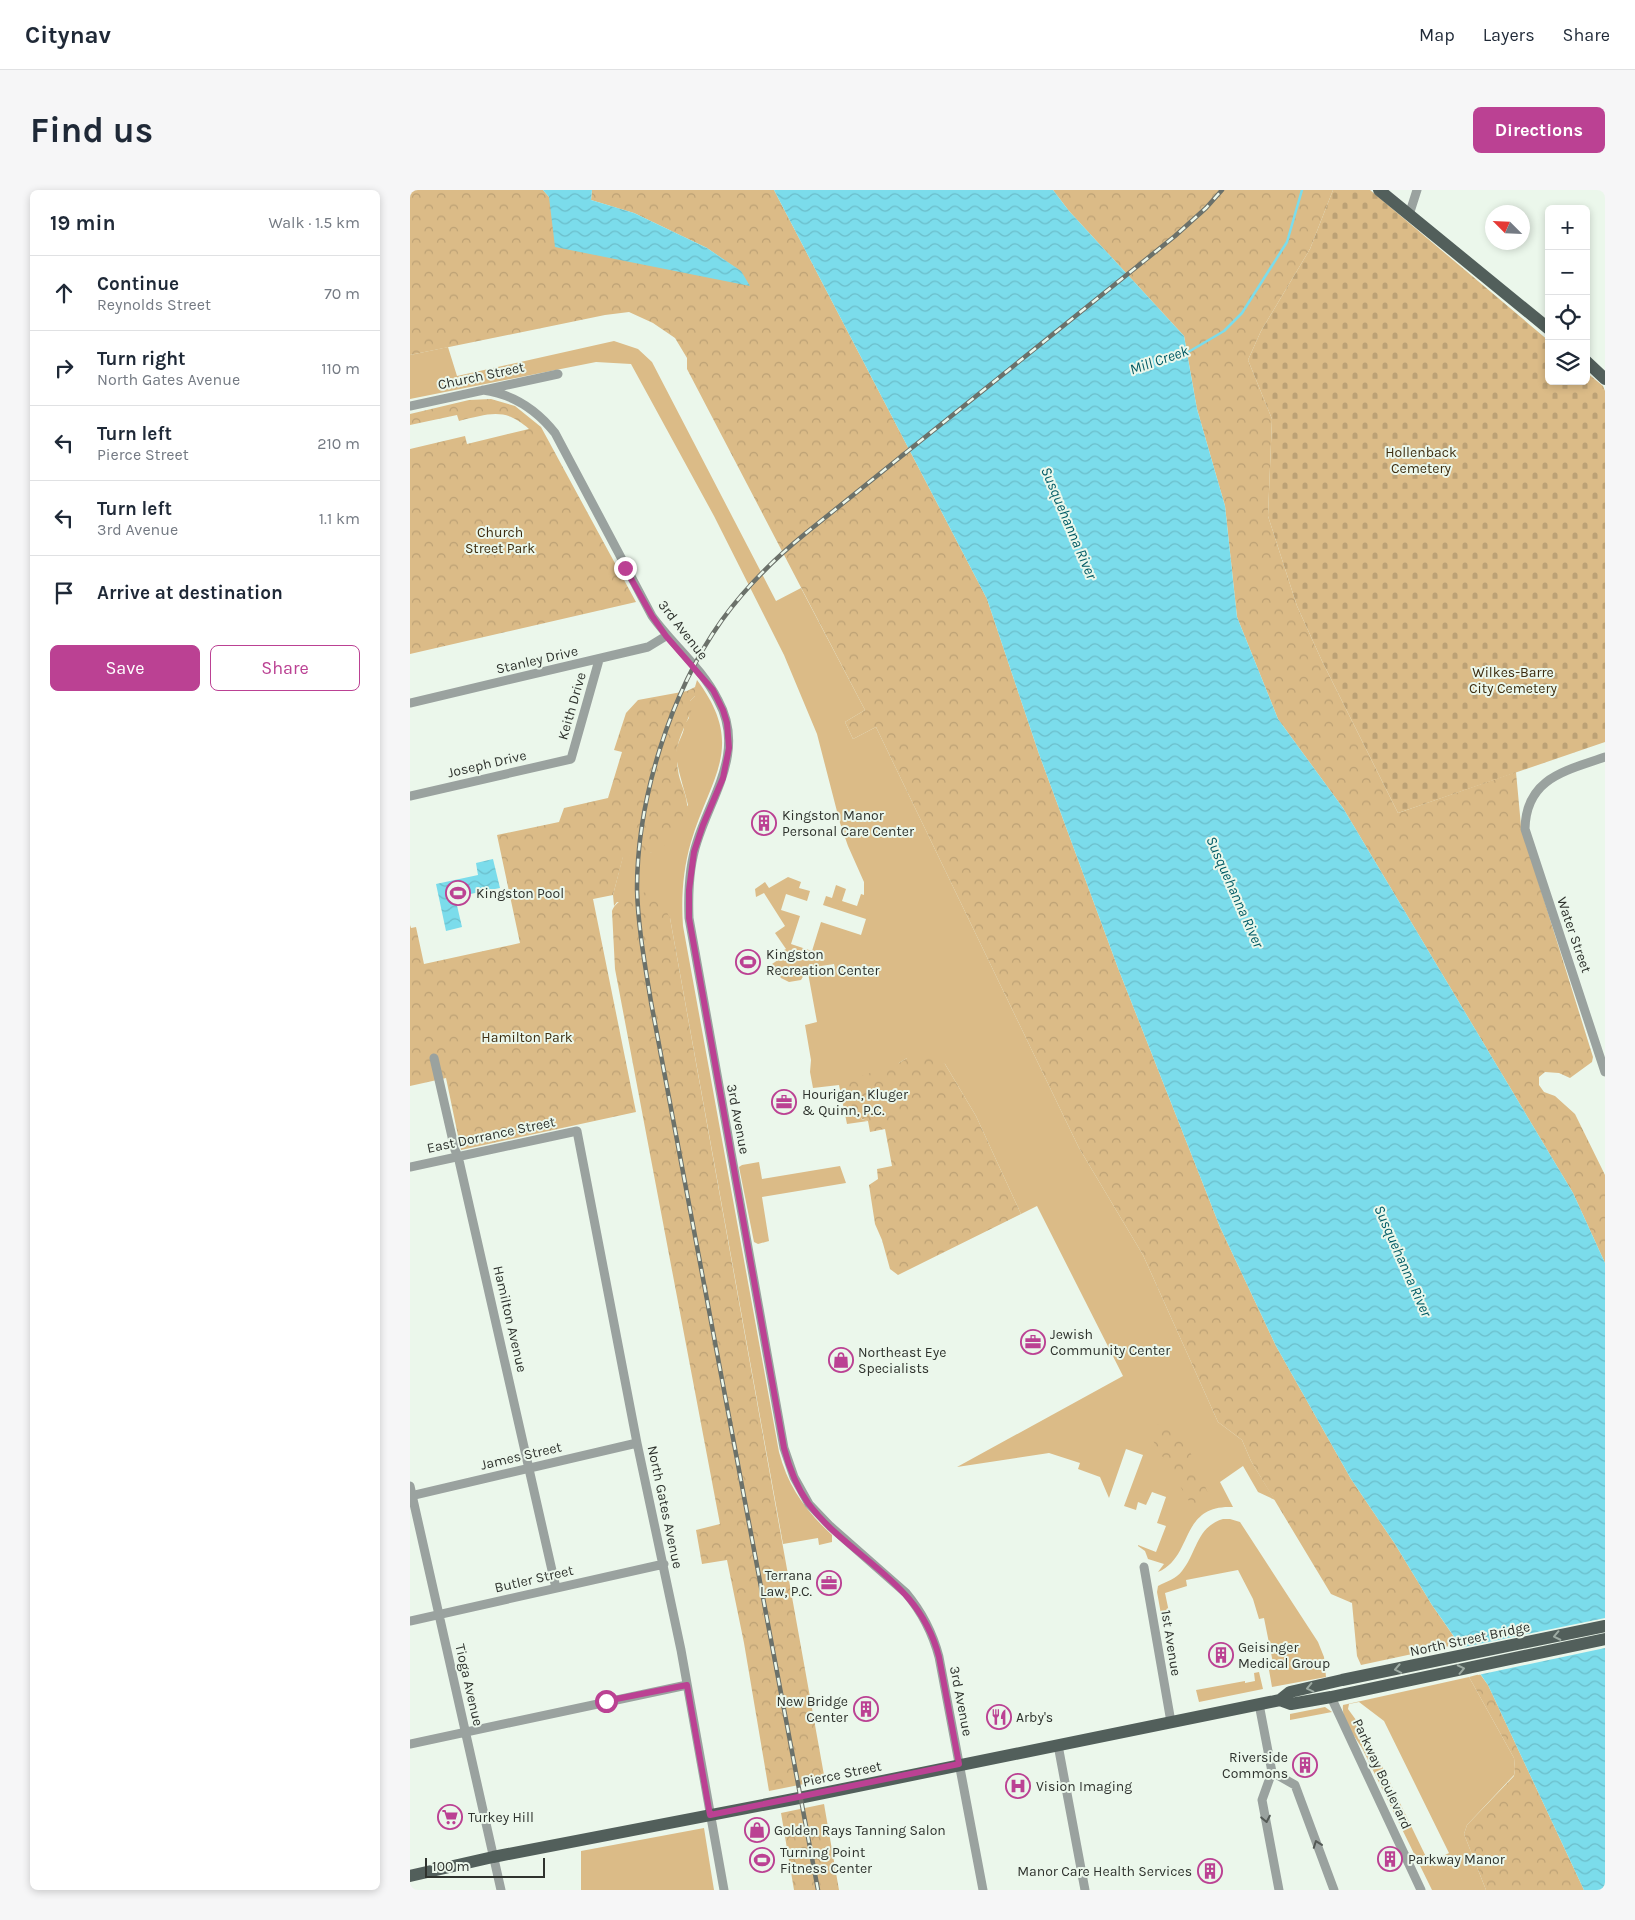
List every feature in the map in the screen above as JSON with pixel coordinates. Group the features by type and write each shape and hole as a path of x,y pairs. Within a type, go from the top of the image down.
{"main road":[{"path":"1379,190 1545,326"},
{"path":"1590,365 1605,379"},
{"name":"North Street Bridge","path":"1342,1680 1605,1626"},
{"name":"North Street Bridge","path":"1345,1693 1605,1638"},
{"name":"Pierce Street","path":"410,1876 493,1857 1280,1700 1290,1692 1342,1680"},
{"name":"Pierce Street","path":"1280,1700 1291,1704 1345,1693"}],"street":[{"path":"1408,215 1417,190"},
{"name":"Church Street","path":"410,406 558,374"},
{"name":"3rd Avenue","path":"483,390 506,395 523,403 540,416 555,433 644,602 666,636 713,690 721,705 727,723 729,748 723,778 694,852 689,890 689,918 784,1448 794,1477 809,1504 830,1526 906,1593 926,1623 936,1644 982,1890"},
{"name":"Stanley Drive","path":"410,703 648,648 666,636"},
{"name":"Keith Drive","path":"571,759 599,660"},
{"name":"Water Street","path":"1605,757 1551,778 1540,786 1528,805 1525,823 1528,842 1605,1072"},
{"name":"Joseph Drive","path":"410,796 571,759"},
{"name":"Hamilton Avenue","path":"434,1058 530,1468 556,1588"},
{"name":"East Dorrance Street","path":"410,1167 577,1131"},
{"name":"North Gates Avenue","path":"577,1131 638,1444 664,1564 724,1890"},
{"name":"James Street","path":"411,1492 638,1444"},
{"name":"Tioga Avenue","path":"411,1492 500,1890"},
{"name":"Butler Street","path":"410,1621 664,1564"},
{"name":"1st Avenue","path":"1144,1567 1171,1722"},
{"path":"410,1744 687,1685"},
{"name":"Parkway Boulevard","path":"1331,1697 1421,1890"},
{"path":"1259,1704 1272,1772 1262,1800 1279,1890"},
{"path":"1058,1745 1085,1890"},
{"path":"1272,1772 1295,1785 1334,1890"}],"green space":[{"path":"410,190 543,190 549,197 740,271 707,248 634,213 591,200 592,190 774,190 987,599 1039,754 1118,968 1220,1227 1276,1346 1351,1479 1459,1644 1361,1665 1357,1656 1352,1603 1331,1594 1251,1461 1242,1440 1218,1422 1143,1255 1079,1148 876,727 853,739 845,722 865,710 687,369 687,358 675,338 653,323 629,312 605,315 410,355"},
{"path":"1053,190 1333,190 1310,249 1261,331 1248,360 1272,419 1268,516 1297,606 1322,661 1398,813 1516,772 1521,826 1593,1057 1592,1062 1570,1078 1559,1073 1545,1072 1539,1077 1539,1085 1544,1092 1555,1096 1575,1114 1605,1175 1605,1263 1573,1193 1343,808 1278,719 1237,617 1225,506 1197,409 1184,336 1069,211"},
{"name":"Hollenback Cemetery","path":"1333,190 1370,190 1545,338 1545,385 1590,385 1590,375 1603,386 1605,391 1605,742 1398,813 1322,661 1297,606 1268,516 1272,419 1248,360 1261,331 1310,249"},
{"path":"614,341 638,349 652,362 776,601 801,588 865,710 845,722 853,739 876,727 1079,1148 1143,1255 1218,1422 1242,1440 1251,1461 1275,1500 1258,1492 1243,1466 1220,1482 1233,1507 1216,1508 1204,1514 1195,1522 1177,1555 1169,1565 1158,1572 1164,1564 1148,1559 1145,1551 1138,1545 1156,1552 1166,1526 1157,1523 1166,1497 1152,1492 1146,1505 1138,1502 1136,1510 1124,1506 1143,1455 1126,1449 1109,1498 1100,1477 1078,1469 1080,1463 1049,1453 957,1467 1123,1376 1037,1206 1021,1214 976,1116 945,1064 907,1058 899,1063 861,1119 868,1121 847,1124 839,1085 813,1088 810,1072 811,1060 805,1025 817,1022 808,973 835,968 834,964 808,968 801,980 789,982 781,978 772,964 778,960 775,955 786,949 775,933 785,926 764,893 756,897 755,889 765,882 769,888 788,877 801,882 799,888 810,891 807,901 786,894 781,910 800,916 791,944 812,951 821,922 861,935 866,919 823,905 826,896 832,898 836,885 846,889 842,901 857,906 861,894 864,895 864,882 840,823 817,734 784,655 714,516 631,364 596,362 410,399 410,355 448,347 457,376"},
{"name":"Church Street Park","path":"491,399 515,406 541,427 636,602 410,654 410,449 465,436 467,444 529,429 512,417 496,414 459,421 457,415 410,425 410,414 469,400"},
{"path":"697,680 712,704 720,724 722,744 720,762 688,852 683,884 683,926 779,1452 787,1476 799,1498 832,1535 832,1542 819,1545 818,1538 783,1544 670,918 617,902 614,906 613,895 623,856 652,852 688,805 678,768 676,751 684,725 689,718 690,701 695,696"},
{"name":"Hamilton Park","path":"695,687 695,696 690,701 692,709 677,750 677,764 687,804 685,818 677,832 659,849 650,853 623,857 613,895 593,899 636,1112 461,1150 446,1078 410,1086 410,925 411,928 416,927 424,964 520,943 497,835 559,822 564,808 608,798 622,752 614,750 626,713 638,700 687,691"},
{"path":"646,892 656,892 670,918 824,1775 824,1780 769,1791 744,1643 727,1560 702,1564 696,1530 720,1524 615,969 612,911 622,900"},
{"path":"907,1058 936,1058 945,1064 976,1116 1021,1214 898,1275 890,1269 882,1240 875,1224 869,1185 878,1179 877,1169 892,1166 885,1129 870,1132 868,1121 862,1119 854,1111 847,1081 899,1063"},
{"path":"759,1162 762,1179 840,1166 846,1183 762,1197 769,1241 758,1244 754,1242 739,1167"},
{"path":"1163,1419 1181,1431 1208,1493 1192,1506 1149,1434"},
{"path":"1223,1519 1240,1522 1318,1642 1324,1657 1326,1677 1272,1687 1269,1670 1274,1668 1264,1618 1259,1619 1253,1599 1238,1570 1186,1580 1187,1586 1165,1593 1169,1612 1161,1614 1157,1592 1158,1586 1180,1574 1202,1534 1214,1523"},
{"path":"1259,1672 1263,1689 1199,1702 1196,1690 1245,1681 1245,1683 1255,1681 1254,1673"},
{"path":"1480,1674 1488,1685 1584,1890 1486,1890 1464,1834 1467,1825 1514,1776 1515,1769 1514,1758 1469,1677"},
{"path":"1469,1677 1514,1758 1515,1769 1514,1775 1467,1825 1464,1834 1486,1890 1432,1890 1362,1748 1346,1722 1343,1705","holes":["1359,1702 1384,1721 1449,1853 1429,1863 1367,1735 1348,1709 1349,1704"]},
{"path":"1325,1707 1332,1712 1290,1720 1290,1714"},
{"path":"824,1804 839,1890 794,1890 781,1813"},
{"path":"704,1828 714,1890 581,1890 581,1851"}],"water":[{"path":"543,190 592,190 591,200 634,213 707,248 741,271 750,286 555,247 549,197"},
{"name":"Susquehanna River","path":"774,190 1053,190 1069,211 1184,336 1197,409 1225,506 1237,617 1278,719 1343,808 1573,1193 1605,1263 1605,1890 1584,1890 1488,1685 1432,1605 1395,1544 1351,1479 1276,1346 1220,1227 1118,968 1039,754 987,599"},
{"name":"Kingston Pool","path":"493,859 500,888 455,897 462,927 446,931 436,884 478,875 476,863"}],"pier":[{"path":"1605,1618 1605,1648 1478,1675 1459,1648"}],"waterway":[{"name":"Mill Creek","path":"1185,354 1224,331 1242,313 1287,242 1302,190"}],"railway":[{"path":"818,1890 644,960 637,889 643,820 650,784 672,714 703,649 722,620 761,574 806,533 1175,236 1206,208 1222,190"}],"place":[{"name":"Kingston Manor Personal Care Center","path":"764,823"},
{"name":"Kingston Pool","path":"458,893"},
{"name":"Kingston Recreation Center","path":"748,962"},
{"name":"Hourigan, Kluger & Quinn, P.C.","path":"784,1102"},
{"name":"Jewish Community Center","path":"1033,1342"},
{"name":"Northeast Eye Specialists","path":"841,1360"},
{"name":"Terrana Law, P.C.","path":"829,1583"},
{"name":"Geisinger Medical Group","path":"1221,1655"},
{"name":"New Bridge Center","path":"866,1709"},
{"name":"Arby's","path":"999,1717"},
{"name":"Riverside Commons","path":"1305,1765"},
{"name":"Vision Imaging","path":"1018,1786"},
{"name":"Turkey Hill","path":"450,1817"},
{"name":"Golden Rays Tanning Salon","path":"757,1830"},
{"name":"Parkway Manor","path":"1390,1859"},
{"name":"Turning Point Fitness Center","path":"762,1860"},
{"name":"Manor Care Health Services","path":"1210,1871"}],"route":[{"path":"606,1701 687,1685 710,1815 959,1764 936,1644 926,1623 906,1593 830,1526 809,1504 788,1464 705,1016 689,918 688,902 694,852 723,778 729,748 727,723 713,690 666,636 652,616 625,568"}],"park label":[{"name":"Wilkes-Barre City Cemetery","path":"1513,680"}]}
